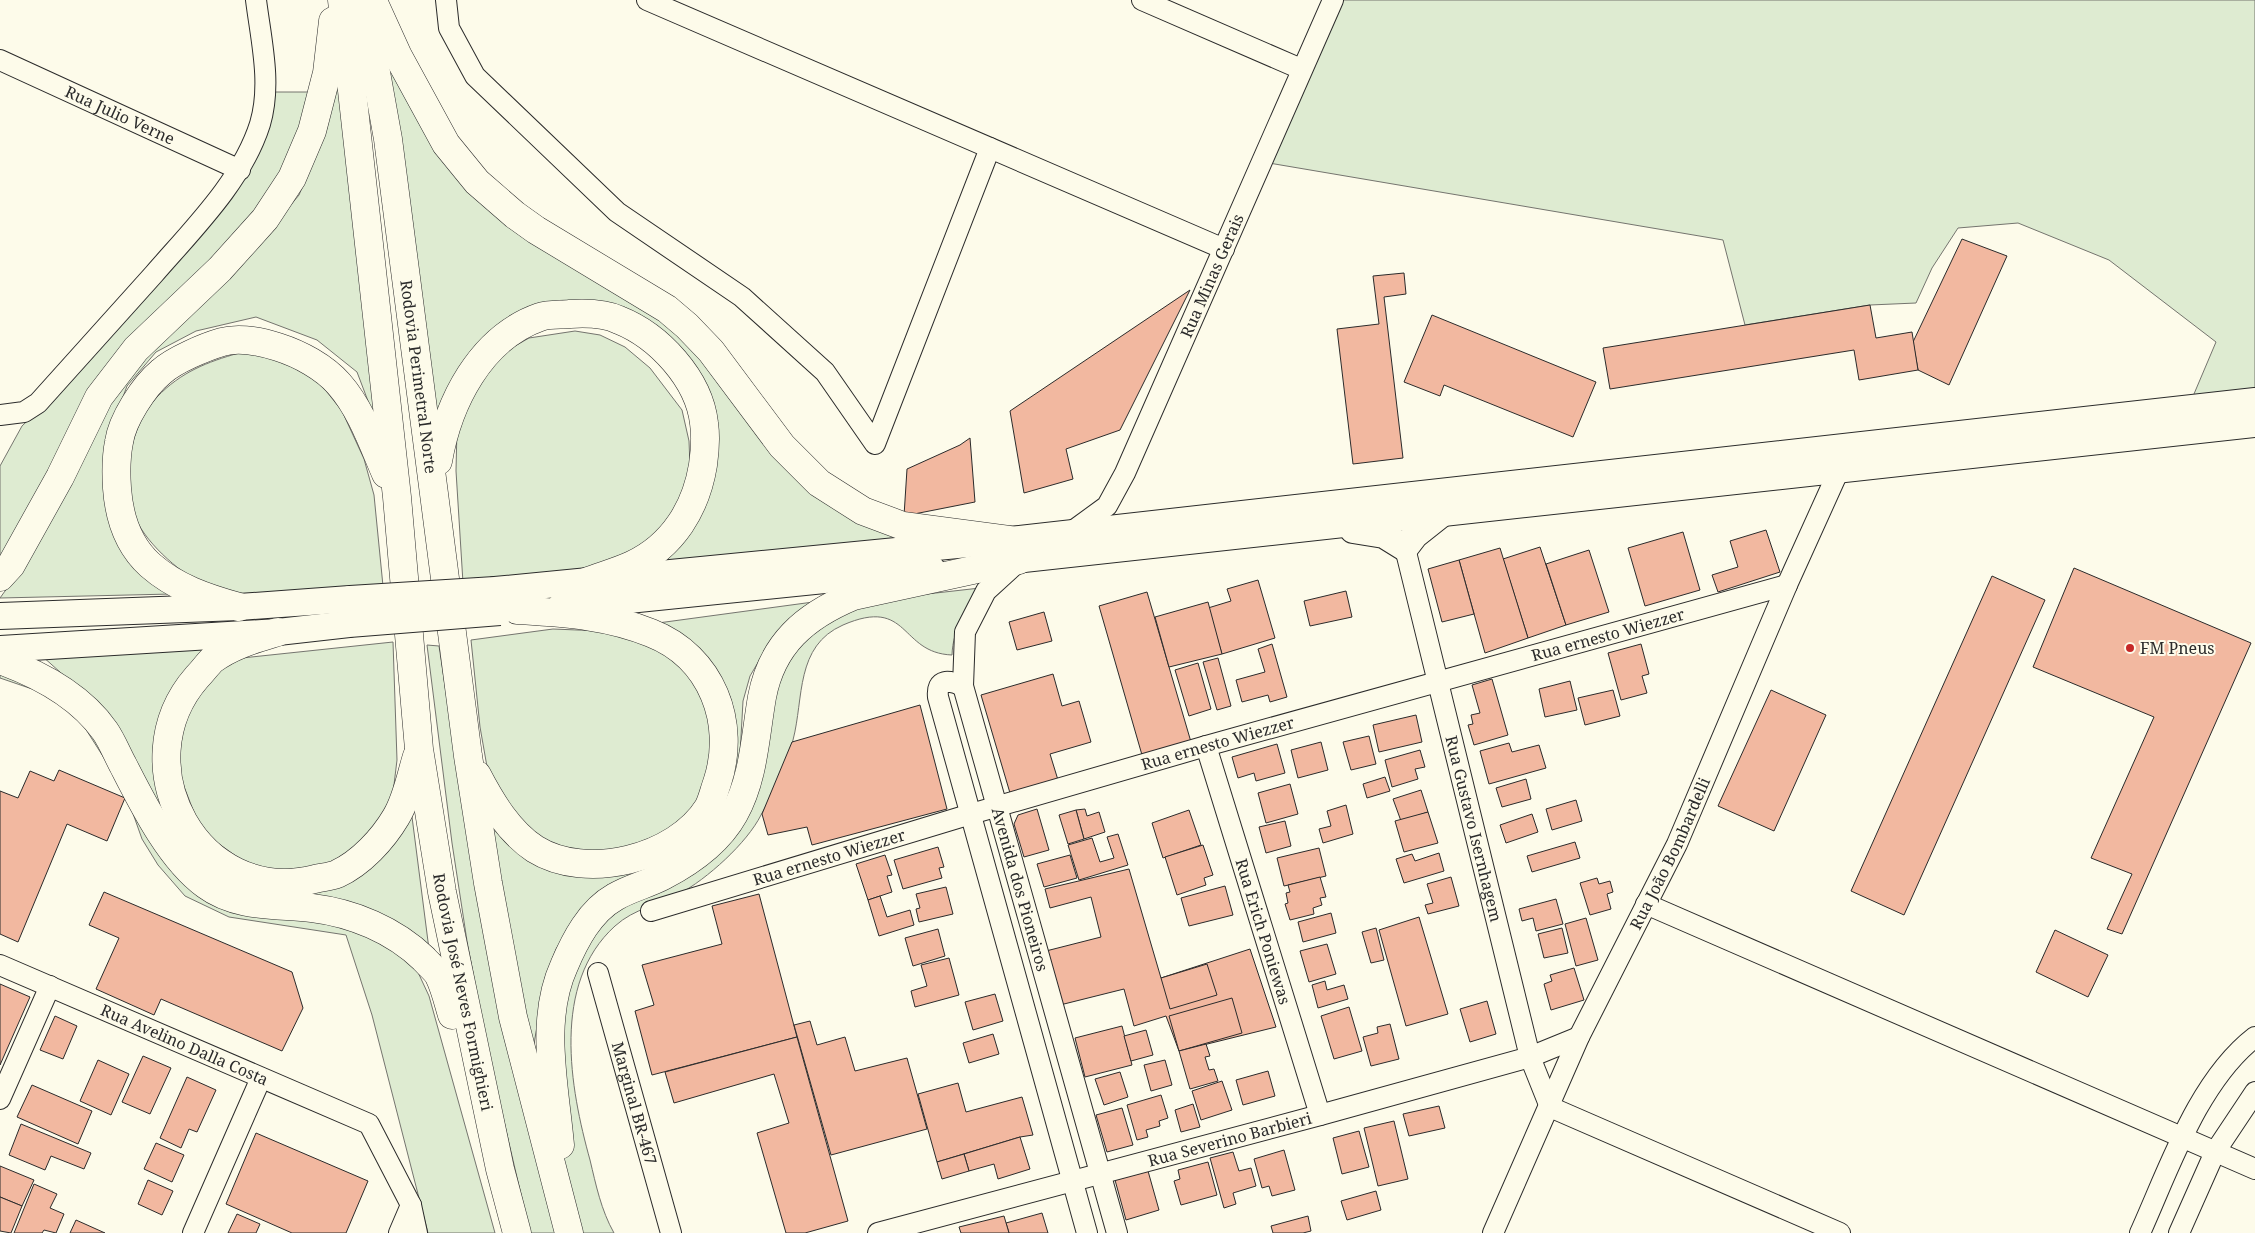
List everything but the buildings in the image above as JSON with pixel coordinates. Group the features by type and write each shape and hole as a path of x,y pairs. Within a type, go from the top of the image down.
{"highway":[{"path":"0,577 11,565 60,477 99,397 136,349 220,269 265,219 292,178 312,131 327,74 336,0"},
{"path":"278,632 242,643 212,661 183,693 169,726 165,768 177,813 194,838 212,857 241,874 274,883 302,882 337,874 366,855 387,832 400,808 419,750 397,498 342,0"},
{"name":"Rodovia Perimetral Norte","path":"363,0 388,139 468,756"},
{"path":"372,0 398,56 446,144 477,182 536,230 667,309 687,326 711,351 782,446 818,483 863,511 903,526 1014,550"},
{"path":"434,495 438,460 445,427 466,382 498,342 519,327 542,317 588,313 617,319 634,327 658,344 682,370 694,391 704,422 705,450 700,481 692,506 680,526 651,554 632,565 586,582"},
{"path":"239,607 202,596 180,585 150,565 128,537 118,505 116,470 119,441 130,413 146,389 162,371 224,341 266,344 304,358 338,382 352,399 397,498"},
{"path":"567,1225 550,1021 553,998 563,967 580,934 596,911 615,896 670,872 698,854 722,830 734,814 751,769 766,678 773,663 798,627 833,604 853,596 1014,550"},
{"path":"468,756 495,806 534,849 554,858 574,863 592,864 629,861 658,850 692,826 708,808 723,766 723,719 717,698 687,654 652,633 593,616 504,604"},
{"path":"0,660 37,676 70,696 89,712 106,732 164,838 206,886 226,896 251,903 312,908 360,920 399,938 438,974 478,1108 500,1168"},
{"name":"Rodovia José Neves Formighieri","path":"419,750 442,892 500,1168 517,1233"},
{"path":"468,756 488,884 513,1017 567,1225"}],"main road":[{"path":"0,616 239,607 349,612 504,604 1014,550 1068,534 2255,401"},
{"path":"504,604 586,582 1323,526 2255,424"},
{"path":"1323,526 1384,535 1405,548 1415,535 1444,512"},
{"path":"0,649 278,632 349,612"}],"street":[{"path":"0,416 24,412 38,404 186,237 240,170 260,123 264,99 265,70 256,0"},
{"path":"446,0 449,28 475,76 617,212 742,297 825,372 875,444 990,148"},
{"path":"648,0 690,8 990,148 1224,249"},
{"path":"1142,0 1301,69"},
{"name":"Rua Minas Gerais","path":"1068,534 1108,506 1125,473 1301,69 1333,0"},
{"name":"Rua Julio Verne","path":"0,60 240,170"},
{"name":"Rua João Bombardelli","path":"1493,1233 1580,1037 1677,844 1787,585 1839,470"},
{"name":"Rua Gustavo Isernhagem","path":"1405,548 1530,1057 1550,1107"},
{"name":"Avenida dos Pioneiros","path":"1014,550 986,591 965,632 963,686 1117,1233"},
{"name":"Rua ernesto Wiezzer","path":"651,911 971,814 1206,746 1787,585"},
{"path":"963,686 947,682 940,685 937,690 1087,1233"},
{"name":"Rua Erich Poniewas","path":"1206,746 1320,1115"},
{"path":"1646,904 2255,1170"},
{"path":"1010,955 1036,948"},
{"name":"Rua Avelino Dalla Costa","path":"0,964 369,1124 411,1205"},
{"name":"Marginal BR-467","path":"598,973 671,1233"},
{"path":"0,1100 50,986"},
{"name":"Rua Severino Barbieri","path":"878,1233 1530,1057 1580,1037"},
{"path":"2140,1233 2199,1104 2242,1047 2255,1037"},
{"path":"1046,1082 1072,1073"},
{"path":"193,1233 261,1078"},
{"path":"2179,1233 2216,1152 2255,1092"},
{"path":"1550,1107 1840,1233"},
{"path":"399,1233 411,1205"},
{"path":"411,1205 417,1233"}],"green space":[{"path":"371,0 443,146 641,295 834,497 997,540 633,567 702,481 684,368 589,312 497,340 436,458"},
{"path":"1336,0 2255,0 2255,394 2191,401 2216,342 2109,260 2018,223 1958,228 1932,268 1916,303 1870,305 1745,325 1723,240 1263,162"},
{"path":"340,57 379,430 357,372 317,340 256,317 196,331 156,352 127,386 108,438 108,493 172,594 0,598 23,566 101,405 141,354 251,253 299,195 327,128"},
{"path":"273,92 314,92 306,126 259,214 171,301 0,562 0,466 22,426 46,403 191,242"},
{"path":"575,331 600,335 625,347 650,368 682,410 689,441 690,466 684,494 661,537 601,569 463,583 456,471 457,427 473,386 508,350 529,338"},
{"path":"239,353 266,355 292,366 319,382 342,411 364,459 374,495 383,586 254,595 220,592 199,583 178,568 157,549 141,529 131,504 128,472 134,439 147,409 166,388 185,374 205,364"},
{"path":"980,588 965,612 958,628 952,655 935,652 922,645 893,621 881,617 865,618 843,625 828,634 816,646 809,660 804,675 791,748 755,826 714,870 679,894 630,915 615,926 595,950 581,977 574,1007 571,1038 572,1070 576,1101 597,1188 602,1206 614,1233 582,1233 568,1183 558,1129 563,987 604,915 720,850 776,671 814,627 874,600"},
{"path":"828,600 795,617 773,637 750,676 743,701 740,755 735,780 719,817 697,842 672,862 616,886 588,905 572,924 556,949 545,978 532,1056 485,812 523,852 543,864 558,869 588,873 618,872 641,868 665,856 693,837 713,814 730,774 735,744 735,729 731,700 711,664 688,640 658,623"},
{"path":"553,629 602,631 644,639 674,657 708,703 713,762 694,808 676,828 612,853 571,850 545,840 522,825 489,778 480,727 471,640"},
{"path":"393,642 397,760 393,793 377,825 358,847 329,865 274,871 246,863 219,844 198,823 177,768 186,712 222,668 242,658"},
{"path":"427,645 439,646 467,831 556,1233 530,1233 488,1053 467,941 452,843"},
{"path":"217,648 169,703 180,836 308,889 411,809 430,957 267,901 194,867 88,697 42,656"},
{"path":"0,671 71,703 181,872 384,937 416,968 429,996 495,1233 428,1233 372,1015 346,935 229,917 185,896 158,865 142,839 125,791 85,728 66,707 41,692 0,678"}],"place":[{"name":"FM Pneus","path":"2130,648"}]}
